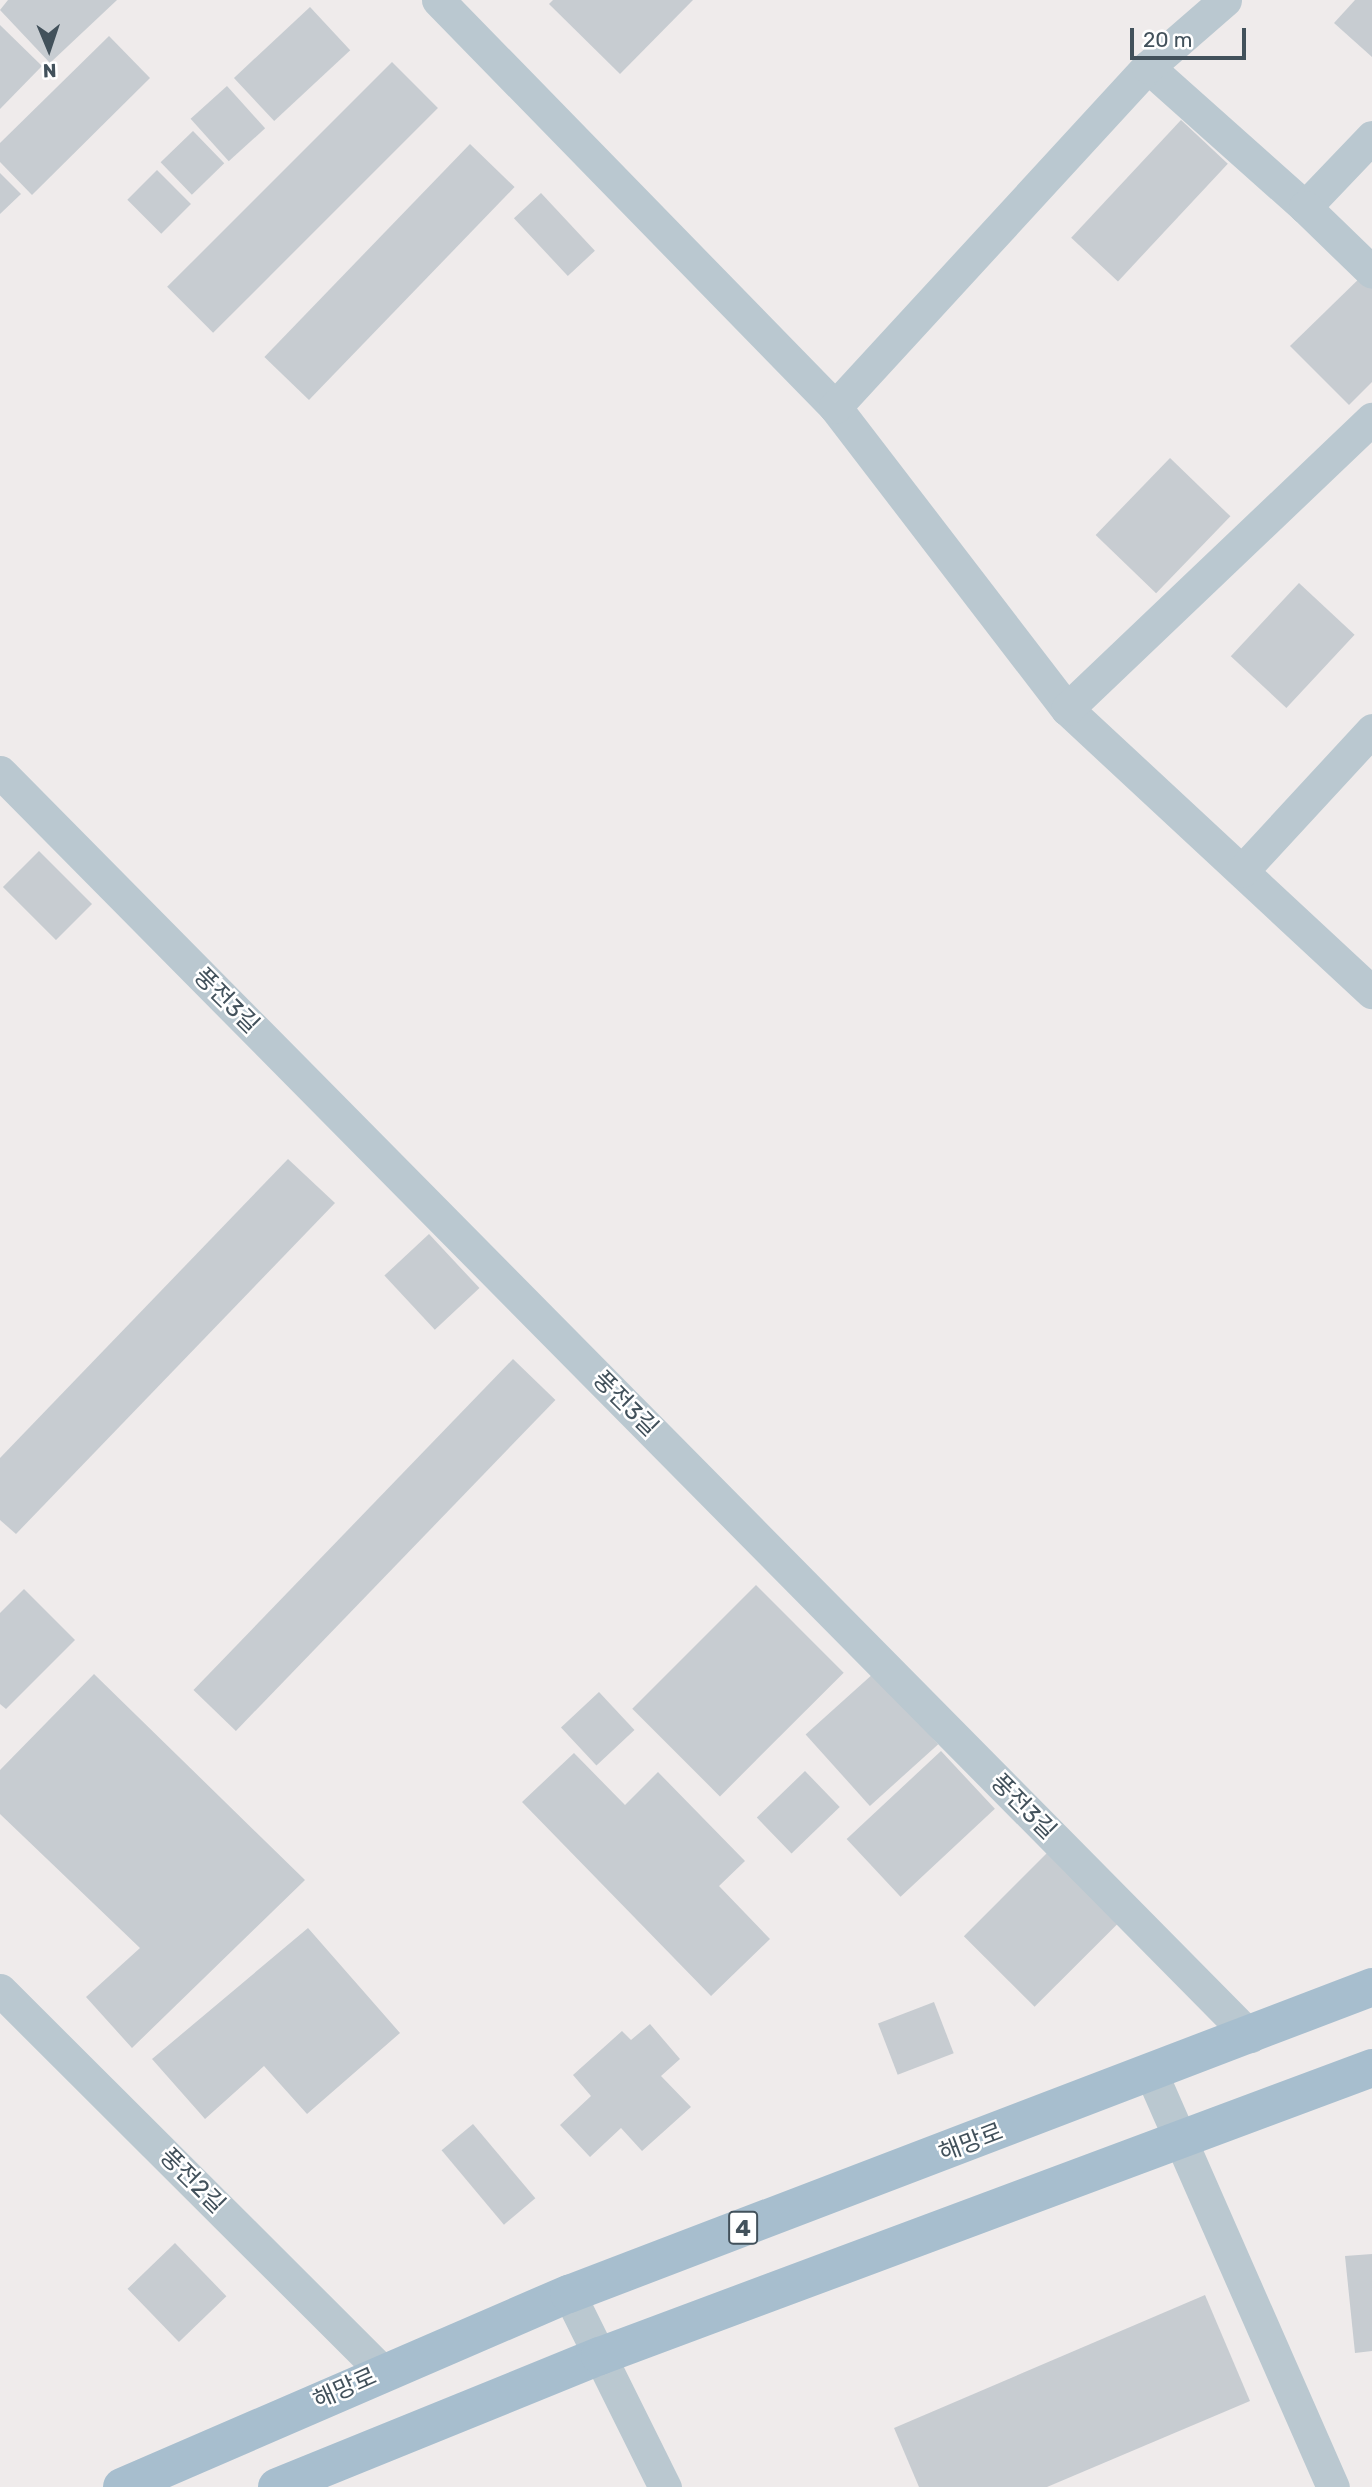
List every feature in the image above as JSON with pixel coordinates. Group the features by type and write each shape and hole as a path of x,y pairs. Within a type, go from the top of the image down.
{"main road":[{"name":"해망로","path":"122,2487 383,2372 569,2294 1152,2075 1372,1987"},
{"path":"277,2487 600,2356 1182,2144 1372,2068"}],"street":[{"path":"438,0 835,407 1067,709 1372,992"},
{"path":"835,407 1148,67 1225,0"},
{"path":"1148,67 1305,207 1372,272"},
{"path":"1305,207 1372,137"},
{"path":"1067,709 1372,419"},
{"path":"1242,871 1372,730"},
{"name":"풍전3길","path":"0,772 1250,2036"},
{"name":"풍전2길","path":"0,1990 383,2372"},
{"path":"1152,2075 1333,2487"},
{"path":"569,2294 665,2487"}],"building":[{"path":"8,0 117,0 50,63 0,10"},
{"path":"553,0 693,0 620,74 549,4"},
{"path":"1355,0 1372,0 1372,57 1334,23"},
{"path":"310,7 350,50 274,121 234,78"},
{"path":"0,25 42,66 0,109"},
{"path":"109,36 150,78 32,195 0,162 0,143"},
{"path":"392,62 438,108 213,333 167,287"},
{"path":"227,86 265,128 229,161 191,119"},
{"path":"1181,120 1228,164 1118,281 1071,238"},
{"path":"193,131 224,163 192,195 161,162"},
{"path":"470,144 515,187 309,400 264,357"},
{"path":"157,170 191,204 161,234 127,200"},
{"path":"0,173 21,194 0,214"},
{"path":"541,193 595,251 568,276 514,218"},
{"path":"1367,271 1372,276 1372,382 1349,405 1290,346"},
{"path":"1170,458 1230,516 1156,593 1096,535"},
{"path":"1299,583 1355,635 1286,708 1231,656"},
{"path":"39,851 92,904 56,940 3,887"},
{"path":"288,1159 335,1203 16,1534 0,1520 0,1458"},
{"path":"429,1234 479,1288 435,1330 384,1276"},
{"path":"513,1359 555,1400 236,1731 193,1690"},
{"path":"756,1585 844,1673 720,1796 632,1709"},
{"path":"24,1589 75,1640 6,1709 0,1704 0,1613"},
{"path":"874,1673 938,1744 870,1806 806,1735"},
{"path":"94,1674 305,1880 132,2048 86,1997 140,1948 0,1814 0,1770"},
{"path":"599,1692 634,1730 596,1765 561,1727"},
{"path":"941,1751 995,1809 901,1897 847,1839"},
{"path":"574,1753 625,1805 658,1772 745,1861 719,1886 770,1939 711,1996 522,1802"},
{"path":"805,1771 840,1807 792,1854 757,1818"},
{"path":"1048,1852 1119,1923 1035,2007 964,1936"},
{"path":"308,1928 400,2033 307,2114 264,2066 205,2119 152,2059"},
{"path":"934,2002 954,2053 898,2075 878,2024"},
{"path":"650,2024 680,2059 661,2076 691,2107 642,2151 621,2128 590,2157 560,2125 591,2096 573,2075 622,2031 631,2040"},
{"path":"473,2124 535,2198 504,2225 442,2150"},
{"path":"175,2243 226,2296 179,2342 128,2289"},
{"path":"1372,2254 1372,2351 1355,2353 1345,2256"},
{"path":"1205,2295 1250,2401 1047,2487 919,2487 894,2428"}]}
